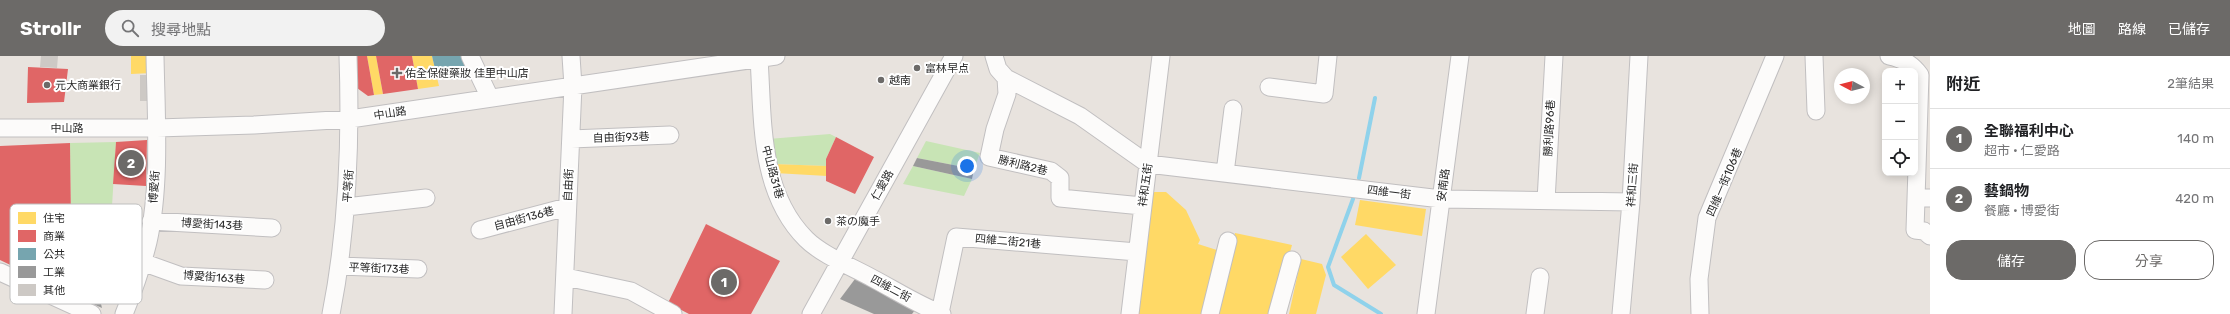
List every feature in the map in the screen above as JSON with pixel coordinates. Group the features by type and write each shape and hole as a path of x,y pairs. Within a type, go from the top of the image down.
{"street":[{"name":"博愛街","path":"142,262 151,221 154,198 156,128 155,56"},
{"name":"平等街","path":"331,314 340,266 346,207 350,119 348,56"},
{"path":"470,56 490,98"},
{"name":"自由街","path":"563,314 566,277 567,206 573,86 571,56"},
{"name":"中山路","path":"0,128 156,128 254,125 350,119 776,56"},
{"name":"仁愛路","path":"811,314 839,261 954,56"},
{"path":"994,56 998,69 1006,78 1080,116 1148,164"},
{"name":"祥和五街","path":"1130,314 1161,56"},
{"path":"1268,87 1324,94 1328,56"},
{"name":"安南路","path":"1426,314 1460,56"},
{"name":"勝利路96巷","path":"1546,201 1554,56"},
{"name":"祥和三街","path":"1621,314 1631,202 1639,56"},
{"name":"四維一街106巷","path":"1700,314 1699,279 1708,218 1775,56"},
{"path":"1814,56 1816,111"},
{"path":"1889,56 1899,58 1914,66 1920,75 1923,198 1915,230 1924,231 1930,236"},
{"name":"中山路31巷","path":"759,58 765,152 778,198 792,222 807,240 839,261"},
{"name":"勝利路2巷","path":"1006,78 1007,94 995,129 989,157 1051,171 1060,178 1060,198 1142,206"},
{"path":"1225,173 1233,109"},
{"name":"自由街93巷","path":"571,139 670,135"},
{"name":"四維一街","path":"1148,164 1441,198 1631,202"},
{"path":"346,207 426,198"},
{"name":"自由街136巷","path":"480,230 567,206"},
{"name":"博愛街143巷","path":"151,221 272,228"},
{"name":"四維二街21巷","path":"941,314 956,237 1137,252"},
{"path":"1210,314 1228,241"},
{"path":"1277,314 1292,260"},
{"name":"四維二街","path":"839,261 941,314"},
{"name":"博愛街163巷","path":"142,262 181,276 265,280"},
{"name":"平等街173巷","path":"340,266 418,269"},
{"path":"0,272 10,277"},
{"path":"566,277 632,292 673,314"},
{"path":"1536,314 1540,277"},
{"path":"60,304 69,309 92,314"},
{"name":"博愛街","path":"124,314 127,304"}],"green space":[{"path":"830,134 836,137 826,159 827,166 773,164 768,139"},
{"path":"926,141 980,153 974,169 917,158"},
{"path":"116,142 112,204 71,204 70,143"},
{"path":"913,166 972,179 964,196 903,184"}],"building: 住宅":[{"path":"131,56 151,56 152,73 131,74"},
{"path":"367,56 376,56 383,94 374,95"},
{"path":"412,56 432,56 439,86 418,89"},
{"path":"773,164 827,166 827,176 775,173"},
{"path":"1152,192 1166,192 1186,210 1200,240 1198,244 1220,251 1204,314 1137,314"},
{"path":"1360,200 1426,209 1422,236 1355,225"},
{"path":"1235,233 1292,245 1273,314 1214,314"},
{"path":"1366,234 1396,265 1368,289 1341,257"},
{"path":"1301,259 1322,264 1326,275 1316,314 1289,314"}],"building: 商業":[{"path":"356,56 367,56 374,95 368,96 357,88"},
{"name":"佑全保健藥妝 佳里中山店","path":"376,56 412,56 418,89 383,94"},
{"name":"元大商業銀行","path":"28,67 68,69 64,102 27,103"},
{"path":"836,137 874,157 855,194 826,181 826,159"},
{"path":"147,140 146,186 113,184 116,142"},
{"path":"70,143 71,204 10,204 10,265 0,260 0,146"},
{"path":"706,224 780,261 751,314 689,314 668,303"}],"building: 公共":[{"path":"432,56 462,56 468,70 437,77"}],"building: 工業":[{"path":"917,158 974,169 972,179 913,166"},
{"path":"855,279 915,310 912,314 874,314 840,299"},
{"path":"93,304 101,304 102,308"}],"building: 其他":[{"path":"41,56 58,56 57,68 40,67"},
{"path":"140,75 151,75 151,101 140,101"}],"waterway":[{"path":"1359,178 1375,98"},
{"path":"1353,199 1328,267 1334,285 1381,314"}],"place":[{"name":"富林早点","path":"917,68"},
{"name":"佑全保健藥妝 佳里中山店","path":"397,73"},
{"name":"越南","path":"881,80"},
{"name":"元大商業銀行","path":"47,85"},
{"name":"藝鍋物","path":"131,163"},
{"name":"茶の魔手","path":"828,221"},
{"name":"全聯福利中心","path":"724,282"}]}
